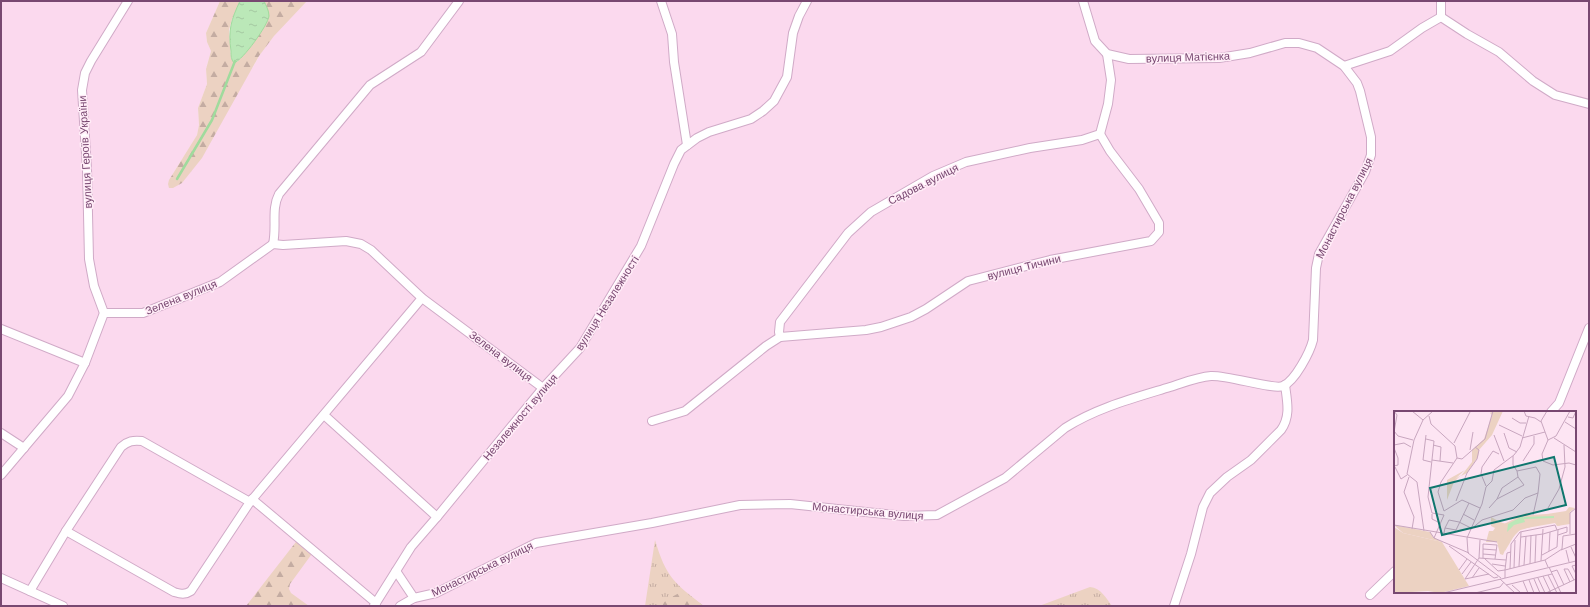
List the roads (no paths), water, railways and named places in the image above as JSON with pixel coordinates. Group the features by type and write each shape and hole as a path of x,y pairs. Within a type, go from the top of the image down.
{"street":[{"name":"вулиця Героїв України","path":"104,313 94,286 89,259 87,169 82,90 85,73 91,61 128,1"},
{"path":"273,244 275,233 274,209 279,194 370,85 421,52 459,1"},
{"path":"661,1 672,34 674,62 686,145"},
{"name":"Незалежності вулиця","path":"375,605 411,547 542,388 580,348 637,255 678,154 686,145 709,132 751,119 774,101 787,77 793,33 799,16 807,1"},
{"path":"1084,1 1095,41 1107,54 1111,80 1108,104 1100,134"},
{"path":"1441,17 1442,1"},
{"path":"1344,66 1390,51 1422,28 1441,17"},
{"path":"1441,17 1466,34 1499,52 1533,81 1555,95 1589,104"},
{"name":"вулиця Матієнка","path":"1107,54 1129,59 1219,58 1250,53 1285,43 1299,43 1317,48 1344,66"},
{"name":"Монастирська вулиця","path":"400,606 414,598 436,592 536,542 652,524 740,505 790,504 904,516 936,515 1004,478 1074,422 1123,401 1194,379 1210,376 1229,377 1276,386 1285,385 1296,373 1313,340 1316,268 1319,254 1365,172 1371,155 1371,137 1360,91 1357,83 1344,66"},
{"name":"вулиця Тичини","path":"780,337 866,330 881,327 910,317 926,309 968,281 1050,260 1151,241 1159,232 1159,223 1139,189 1110,151 1100,134"},
{"name":"Садова вулиця","path":"780,337 780,322 848,233 871,212 933,176 966,162 1030,148 1082,140 1100,134"},
{"name":"Зелена вулиця","path":"104,313 143,313 220,282 273,244 283,245 346,241 361,244 371,250 422,298 542,388"},
{"path":"66,531 174,592 187,594 196,586 251,500 422,298"},
{"path":"1,475 68,396 85,363 104,313"},
{"path":"1552,411 1559,403 1589,328"},
{"path":"1,329 85,363"},
{"path":"652,420 685,411 766,346 780,337"},
{"path":"1174,606 1191,554 1203,507 1210,493 1227,477 1251,460 1281,430 1285,424 1288,413 1285,385"},
{"path":"324,415 437,517"},
{"path":"1,432 24,448"},
{"path":"30,591 66,531 121,448 127,442 133,440 142,441 251,500 375,605"},
{"path":"396,571 414,598"},
{"path":"1370,595 1394,572"},
{"path":"1,578 63,606"}],"water":[{"path":"240,1 264,1 269,16 254,42 243,56 234,63 231,56 230,31 234,14"}],"waterway":[{"path":"177,179 212,120 235,61"}]}
